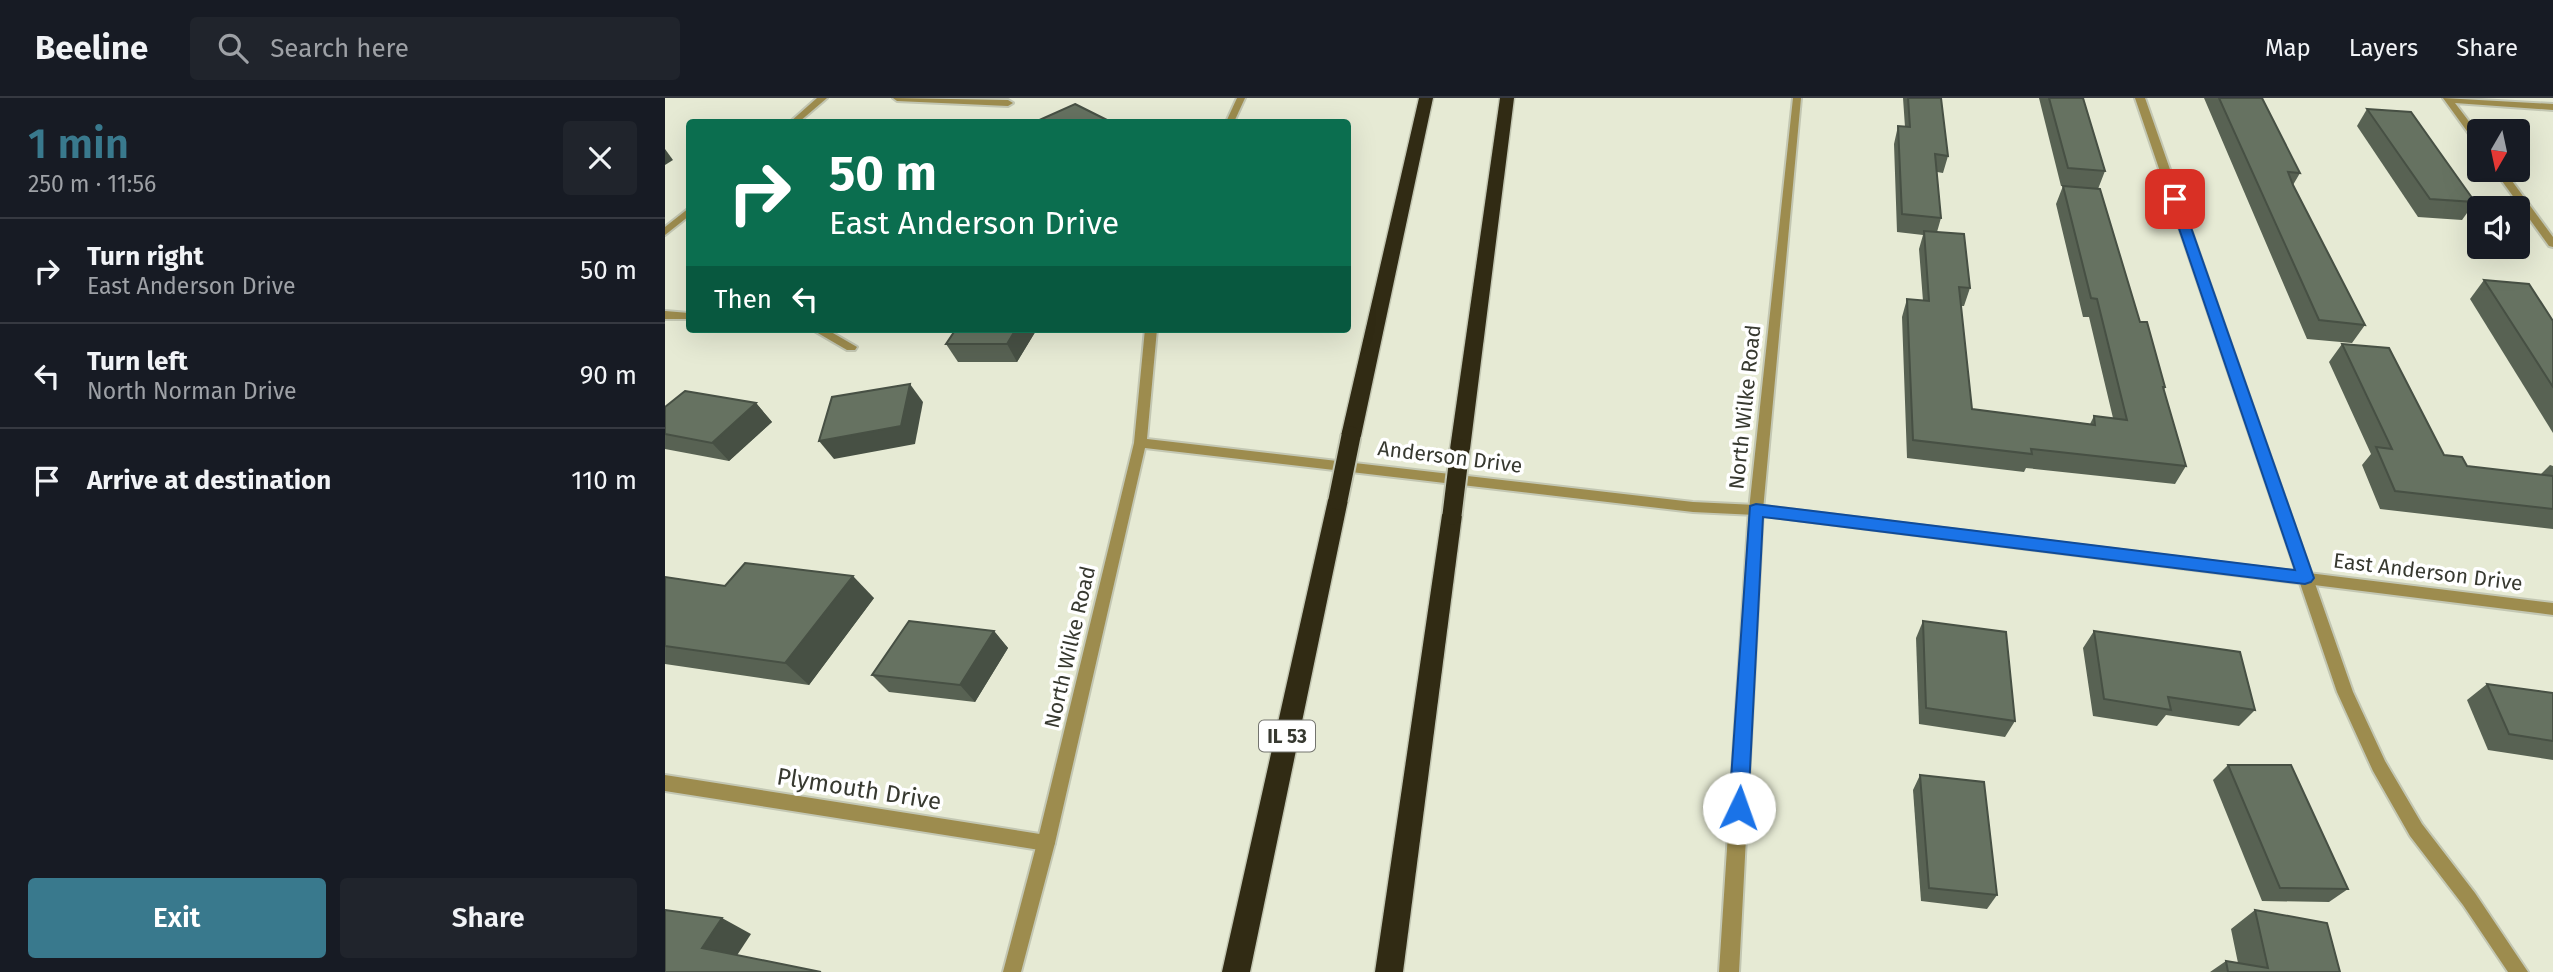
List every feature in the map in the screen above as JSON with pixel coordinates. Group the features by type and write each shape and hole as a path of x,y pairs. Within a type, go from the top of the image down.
{"highway":[{"name":"IL 53","path":"1236,972 1426,98"},
{"path":"1389,972 1507,98"}],"street":[{"path":"798,119 823,98"},
{"path":"897,98 1008,103"},
{"path":"1231,119 1241,98"},
{"name":"North Wilke Road","path":"1729,972 1756,510 1797,98"},
{"path":"2140,98 2345,692 2379,766 2416,830 2469,898 2519,972"},
{"path":"2448,99 2553,107"},
{"path":"2448,99 2467,125"},
{"path":"2508,182 2553,244"},
{"path":"665,232 686,214"},
{"path":"665,315 686,316"},
{"path":"825,333 851,347"},
{"name":"North Wilke Road","path":"1011,972 1046,843 1140,443 1151,333"},
{"name":"Anderson Drive","path":"1140,443 1693,507 1756,510"},
{"name":"East Anderson Drive","path":"1756,510 2553,609"},
{"name":"Plymouth Drive","path":"665,783 1046,843"}],"building":[{"path":"1908,98 1941,98 1948,156 1935,154 1941,218 1902,214 1898,126 1910,127"},
{"path":"2049,98 2083,98 2105,171 2068,168"},
{"path":"2219,98 2262,98 2300,173 2288,172 2293,185 2365,325 2319,320"},
{"path":"1075,104 1105,119 1042,119"},
{"path":"2367,109 2411,112 2471,196 2467,196 2467,201 2430,199"},
{"path":"2063,186 2100,189 2140,322 2147,322 2186,466 2031,449 2032,454 1913,440 1907,299 1929,301 1924,231 1964,234 1970,288 1959,287 1972,409 2095,425 2094,416 2127,420 2097,299 2091,298"},
{"path":"2484,280 2529,284 2553,321 2553,387"},
{"path":"953,333 1014,333 1007,344 946,344"},
{"path":"2342,344 2389,348 2444,455 2462,457 2467,466 2553,476 2553,509 2395,491 2376,447 2392,449"},
{"path":"910,384 901,426 819,441 832,397"},
{"path":"685,391 756,403 712,443 665,434 665,407"},
{"path":"745,563 853,576 785,663 665,646 665,577 725,586"},
{"path":"909,621 994,631 960,685 872,675"},
{"path":"1923,621 2006,632 2015,721 1926,708"},
{"path":"2094,631 2240,652 2255,710 2168,697 2171,710 2104,699"},
{"path":"2487,684 2553,693 2553,741 2509,734"},
{"path":"2228,765 2291,765 2348,889 2280,888"},
{"path":"1920,775 1984,782 1997,895 1929,888"},
{"path":"665,910 722,918 702,948 821,972 665,972"},
{"path":"2255,910 2327,923 2340,972 2228,972 2226,961 2268,968"}],"route":[{"path":"1739,808 1756,510 2305,578 2175,199"}]}
